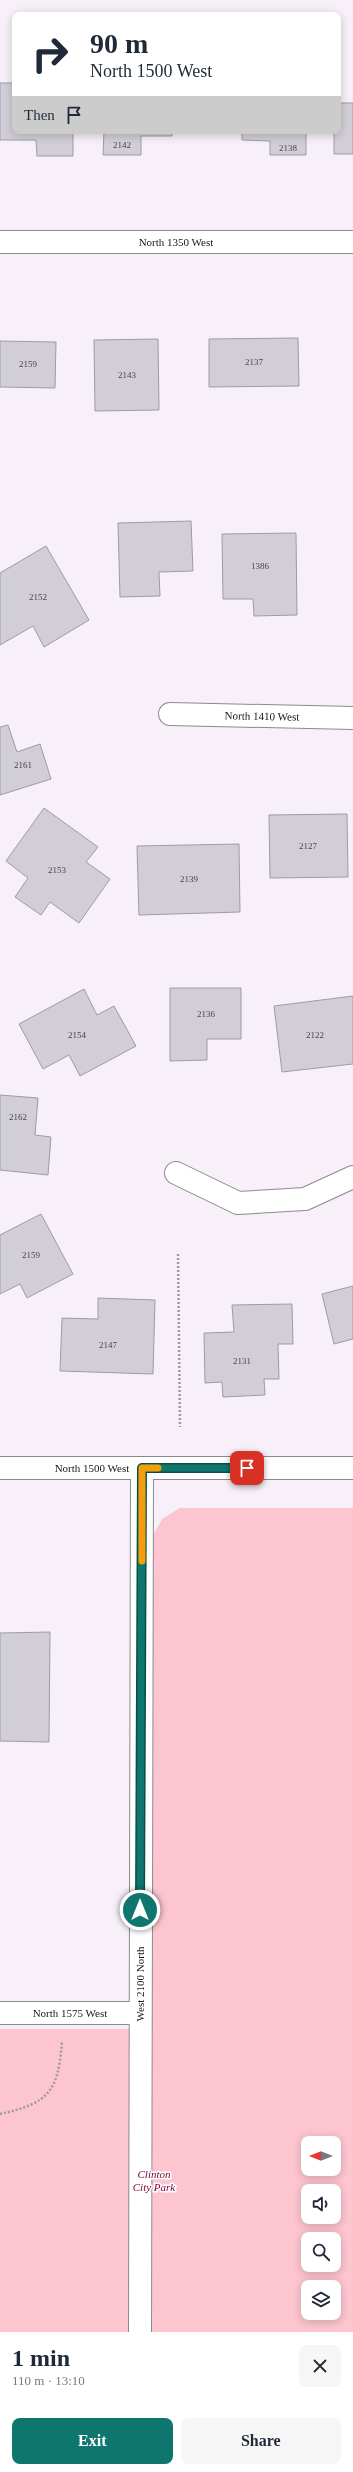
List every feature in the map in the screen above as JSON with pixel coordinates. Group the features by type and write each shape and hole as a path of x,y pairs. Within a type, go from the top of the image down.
{"street":[{"name":"North 1350 West","path":"0,242 353,242"},
{"name":"North 1410 West","path":"170,714 353,718"},
{"path":"176,1173 238,1203 305,1199 353,1177"},
{"name":"North 1500 West","path":"0,1468 353,1468"},
{"name":"West 2100 North","path":"140,2332 142,1468"},
{"name":"North 1575 West","path":"0,2013 140,2013"}],"path":[{"path":"178,1254 180,1427"},
{"path":"0,2114 21,2109 50,2094 60,2071 62,2041"}],"green space":[{"name":"Clinton City Park","path":"180,1508 353,1508 353,2332 0,2332 0,2029 150,2029 150,1541 162,1519"}],"building":[{"path":"0,83 12,83 12,134 73,134 73,156 37,156 36,140 0,140"},
{"path":"341,103 353,103 353,154 334,154 334,134 341,134"},
{"path":"104,134 172,134 172,136 141,136 141,155 103,155"},
{"path":"242,134 306,134 306,155 270,155 270,141 242,140"},
{"path":"298,338 299,386 209,387 209,339"},
{"path":"158,339 159,410 95,411 94,340"},
{"path":"0,341 56,342 55,388 0,387"},
{"path":"191,521 193,571 159,572 160,596 120,597 118,523"},
{"path":"296,533 297,615 254,616 253,599 223,599 222,534"},
{"path":"46,546 89,620 44,647 33,626 0,645 0,573"},
{"path":"8,725 17,752 40,744 51,779 0,795 0,727"},
{"path":"44,808 98,847 86,862 110,879 79,923 50,902 41,915 15,897 28,878 6,861"},
{"path":"347,814 348,877 270,878 269,815"},
{"path":"239,844 240,912 139,915 137,846"},
{"path":"170,988 241,988 241,1039 207,1039 207,1060 170,1061"},
{"path":"84,989 97,1015 114,1006 136,1046 80,1076 69,1055 43,1069 19,1024"},
{"path":"353,996 353,1064 282,1072 274,1006"},
{"path":"0,1095 38,1098 35,1135 51,1137 48,1175 0,1170"},
{"path":"41,1214 73,1274 27,1298 20,1284 0,1294 0,1235"},
{"path":"353,1286 353,1339 334,1344 322,1294"},
{"path":"98,1298 155,1300 153,1374 60,1371 62,1318 98,1319"},
{"path":"292,1304 293,1344 278,1344 279,1379 264,1379 265,1395 223,1397 222,1382 205,1383 204,1333 234,1332 232,1305"},
{"path":"50,1632 49,1742 0,1741 0,1633"}],"slow traffic":[{"path":"142,1561 142,1468 158,1468"}],"route":[{"path":"140,1910 142,1468 247,1468"}]}
